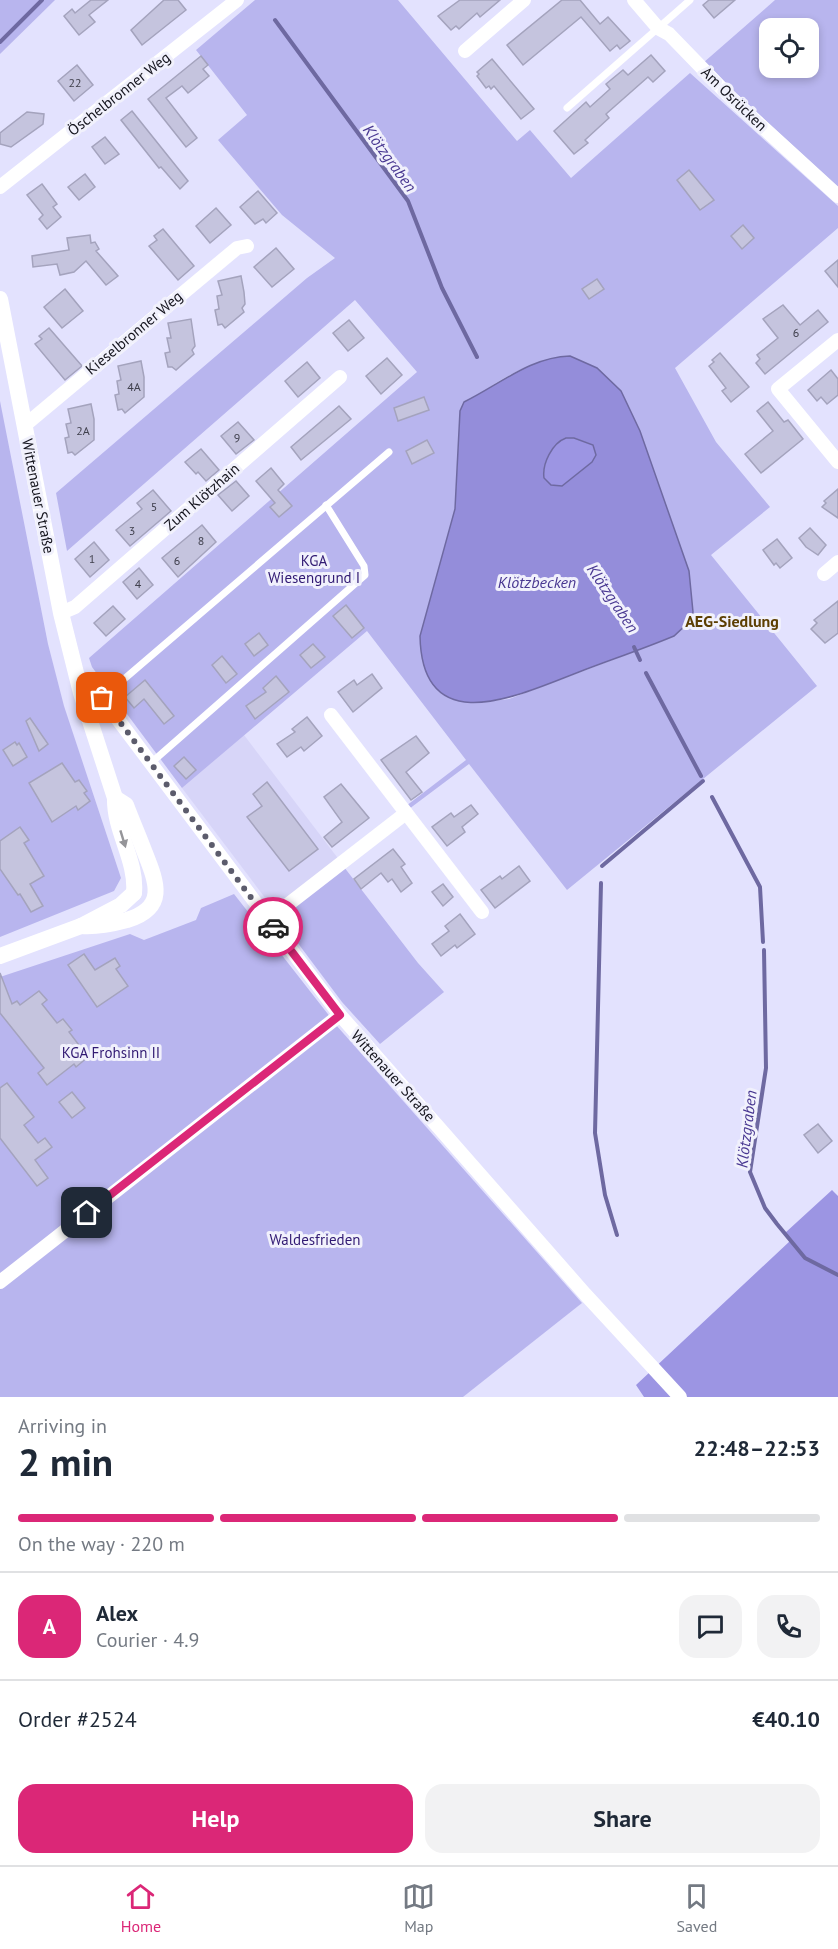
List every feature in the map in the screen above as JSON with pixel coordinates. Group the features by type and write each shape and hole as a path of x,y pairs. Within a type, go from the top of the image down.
{"street":[{"name":"Öschelbronner Weg","path":"0,187 237,0"},
{"path":"465,51 524,0"},
{"name":"Am Osrücken","path":"634,0 658,28 669,34 732,99 838,196"},
{"name":"Kieselbronner Weg","path":"24,426 237,248 247,246"},
{"name":"Wittenauer Straße","path":"0,299 61,613 81,693 116,798 115,813 135,879 134,893"},
{"path":"838,340 778,389 838,462"},
{"name":"Zum Klötzhain","path":"61,613 75,607 340,377"},
{"path":"824,574 838,562"},
{"path":"81,693 95,689 102,698"},
{"name":"Wittenauer Straße","path":"102,698 340,1015 585,1294 680,1397"},
{"path":"331,716 482,912"},
{"name":"Wittenauer Straße","path":"116,798 126,805 156,879 155,899"},
{"path":"268,920 406,813"},
{"path":"0,956 81,926 122,905 134,893 155,899 148,911 136,917 100,927 81,926"},
{"path":"0,1282 340,1015"}],"lane":[{"path":"567,108 690,0"},
{"path":"102,698 389,452"},
{"path":"150,764 365,575 364,566 326,506"}],"shaded area":[{"path":"566,438 574,438 593,445 596,455 592,462 562,486 551,485 544,478 546,461 556,444"},
{"path":"244,735 340,861 275,911 182,788"},
{"path":"832,1190 838,1196 838,1397 644,1397 636,1385 790,1241 785,1233"}],"green space":[{"path":"0,0 55,0 0,54"},
{"name":"KGA Wiesengrund I","path":"255,0 398,0 517,141 530,130 571,178 690,73 838,206 838,228 675,368 716,442 770,507 711,555 817,686 567,890 469,764 409,809 406,806 466,760 367,631 182,788 92,667 89,658 417,372 355,300 67,551 56,493 307,278 335,258 282,215 218,140 247,115 196,50","holes":["570,356 597,368 621,391 640,431 689,571 691,620 674,636 665,640 509,699 477,703 420,636 455,509 460,411 496,383 511,374 541,362"]},
{"path":"775,0 838,0 838,187 703,63"},
{"path":"0,401 48,644 64,706 121,878 114,891 0,937"},
{"path":"344,867 418,963 444,992 380,1044 342,1002 279,918"},
{"name":"KGA Frohsinn II","path":"234,894 331,1018 0,1274 0,977 130,934 144,940 196,920 201,908"},
{"name":"Waldesfrieden","path":"336,1025 582,1303 463,1397 0,1397 0,1280"}],"water":[{"name":"Klötzbecken","path":"570,356 597,368 621,391 640,431 689,571 693,612 691,620 674,636 529,691 503,699 478,702 455,700 437,690 425,669 420,636 455,509 460,411 464,402 515,373 541,361","holes":["566,438 574,438 593,445 596,455 592,462 562,486 551,485 544,478 549,455 556,444"]}],"building":[{"path":"91,0 108,0 89,15 95,22 79,35 64,16 72,9 75,13"},
{"path":"164,0 178,0 186,10 142,45 131,30"},
{"path":"460,0 500,0 480,17 477,13 459,29 456,26 451,30 438,16"},
{"path":"562,0 580,0 600,24 608,17 630,41 620,49 617,45 610,51 581,17 523,65 507,45"},
{"path":"709,0 735,0 714,18 703,5"},
{"path":"651,55 665,71 653,82 648,77 606,114 609,118 585,140 588,143 574,154 554,131 586,102 590,107 610,89 606,84 623,70 628,75"},
{"path":"201,56 208,65 203,69 209,76 188,93 182,86 166,98 197,138 186,147 148,99"},
{"path":"492,59 534,109 521,119 494,86 491,89 489,86 486,88 477,76 479,74 477,72"},
{"path":"77,65 93,85 74,101 58,81"},
{"path":"132,111 188,181 180,189 161,167 159,168 121,120"},
{"path":"27,112 44,114 43,124 11,147 0,144 0,133"},
{"path":"105,137 119,154 105,164 92,147"},
{"path":"689,170 714,200 700,210 677,180"},
{"path":"85,174 95,187 79,200 68,187"},
{"path":"42,184 57,204 53,207 61,217 47,229 39,219 43,215 27,195"},
{"path":"258,191 277,213 266,223 263,219 255,224 240,207"},
{"path":"216,208 231,225 210,243 196,226"},
{"path":"743,225 754,238 742,249 731,236"},
{"path":"163,229 194,266 178,280 149,246 157,240 154,236"},
{"path":"90,235 91,243 95,242 99,249 96,251 118,276 106,285 86,261 74,272 60,275 57,264 33,267 32,256 69,250 67,238"},
{"path":"276,248 294,269 272,287 254,267"},
{"path":"838,260 838,287 825,271"},
{"path":"241,276 244,312 225,328 222,324 218,325 215,310 219,309 217,296 222,295 218,281"},
{"path":"597,279 604,289 589,299 582,289"},
{"path":"65,289 83,311 62,328 44,307"},
{"path":"783,305 800,325 818,310 828,322 765,374 756,363 760,359 757,355 778,338 763,319"},
{"path":"191,319 194,354 176,370 168,367 165,353 170,352 167,338 171,338 168,323"},
{"path":"349,320 364,338 348,351 333,333"},
{"path":"49,328 82,366 65,380 35,344 42,339 39,336"},
{"path":"720,353 749,387 731,402 722,391 726,388 709,366"},
{"path":"387,358 402,375 381,394 366,376"},
{"path":"141,361 144,397 125,413 122,409 118,410 115,395 119,394 117,381 121,380 118,366"},
{"path":"307,362 320,378 298,397 285,381"},
{"path":"831,370 838,379 838,395 827,404 821,397 817,401 808,390"},
{"path":"424,397 429,410 398,421 394,408"},
{"path":"768,402 784,422 788,420 803,439 761,473 745,454 773,431 757,411"},
{"path":"91,404 94,440 75,455 72,452 68,453 65,438 69,437 66,424 71,423 68,409"},
{"path":"339,406 351,419 301,460 291,447"},
{"path":"238,422 254,440 236,454 221,436"},
{"path":"427,440 434,453 412,464 406,451"},
{"path":"201,449 219,470 206,481 185,462"},
{"path":"271,468 284,484 278,490 292,506 279,517 270,507 275,503 256,481"},
{"path":"236,481 249,496 232,511 218,495"},
{"path":"838,489 838,518 822,507 826,503 824,501"},
{"path":"153,490 171,511 130,546 116,530 142,509 137,503"},
{"path":"202,525 216,542 178,577 162,558"},
{"path":"810,528 826,545 818,555 806,547 799,538"},
{"path":"777,539 792,558 780,568 776,563 774,565 763,550"},
{"path":"94,542 109,560 90,577 75,559"},
{"path":"139,568 153,585 137,599 123,582"},
{"path":"838,601 838,633 825,643 811,629 817,623 814,620"},
{"path":"346,605 364,628 352,638 333,616"},
{"path":"113,606 125,619 106,636 94,623"},
{"path":"259,633 268,645 254,656 245,644"},
{"path":"313,644 325,657 311,668 300,655"},
{"path":"222,656 237,674 226,683 212,665"},
{"path":"372,674 382,688 353,712 338,692 354,680 357,685"},
{"path":"276,676 289,692 255,719 246,706 266,692 263,688"},
{"path":"145,680 174,716 164,724 144,699 134,708 125,697"},
{"path":"307,717 322,736 304,751 301,747 287,757 277,744 295,732 292,729"},
{"path":"30,718 48,744 39,751 26,721"},
{"path":"416,736 429,753 406,772 422,792 411,800 381,760"},
{"path":"15,742 17,745 19,743 27,757 13,766 3,750"},
{"path":"184,757 196,770 186,779 174,766"},
{"path":"62,763 75,782 79,780 87,791 84,793 90,801 78,810 76,806 52,822 29,783"},
{"path":"267,782 318,849 289,871 247,817 262,806 253,794"},
{"path":"341,784 369,818 332,847 324,837 342,822 324,797"},
{"path":"471,805 478,814 462,827 465,832 447,846 432,827 451,813 454,817"},
{"path":"20,827 29,840 24,843 44,876 30,884 43,906 31,912 0,869 0,841"},
{"path":"393,849 405,864 401,867 412,883 401,892 392,879 388,882 381,873 361,889 354,879"},
{"path":"519,866 530,881 495,908 481,890 500,876 502,879"},
{"path":"443,884 453,897 443,906 432,892"},
{"path":"460,914 475,934 457,948 455,945 441,956 432,944 449,931 445,926"},
{"path":"84,954 95,970 115,958 120,966 116,969 128,986 97,1007 68,965"},
{"path":"0,973 12,1004 17,1001 20,1005 39,991 47,1000 42,1004 57,1023 63,1019 72,1030 69,1032 88,1057 76,1067 74,1064 47,1085 38,1073 44,1068 0,1013"},
{"path":"7,1083 34,1117 24,1125 38,1143 45,1138 52,1147 35,1160 48,1178 37,1186 0,1138 0,1088"},
{"path":"72,1092 85,1108 72,1118 59,1102"},
{"path":"818,1124 832,1141 818,1153 804,1135"}],"waterway":[{"path":"0,42 42,0"},
{"name":"Klötzgraben","path":"275,20 408,201 442,288 477,357"},
{"name":"Klötzgraben","path":"634,647 640,660"},
{"name":"Klötzgraben","path":"646,673 701,776"},
{"name":"Klötzgraben","path":"602,866 703,781"},
{"name":"Klötzgraben","path":"712,797 760,887 763,942"},
{"name":"Klötzgraben","path":"601,883 595,1133 605,1195 617,1235"},
{"name":"Klötzgraben","path":"764,950 766,1068 750,1172 765,1208 805,1258 838,1275"}],"way so far":[{"path":"102,698 273,927"}],"district":[{"name":"AEG-Siedlung","path":"732,621"}],"route":[{"path":"87,1213 340,1015 273,927"}]}
